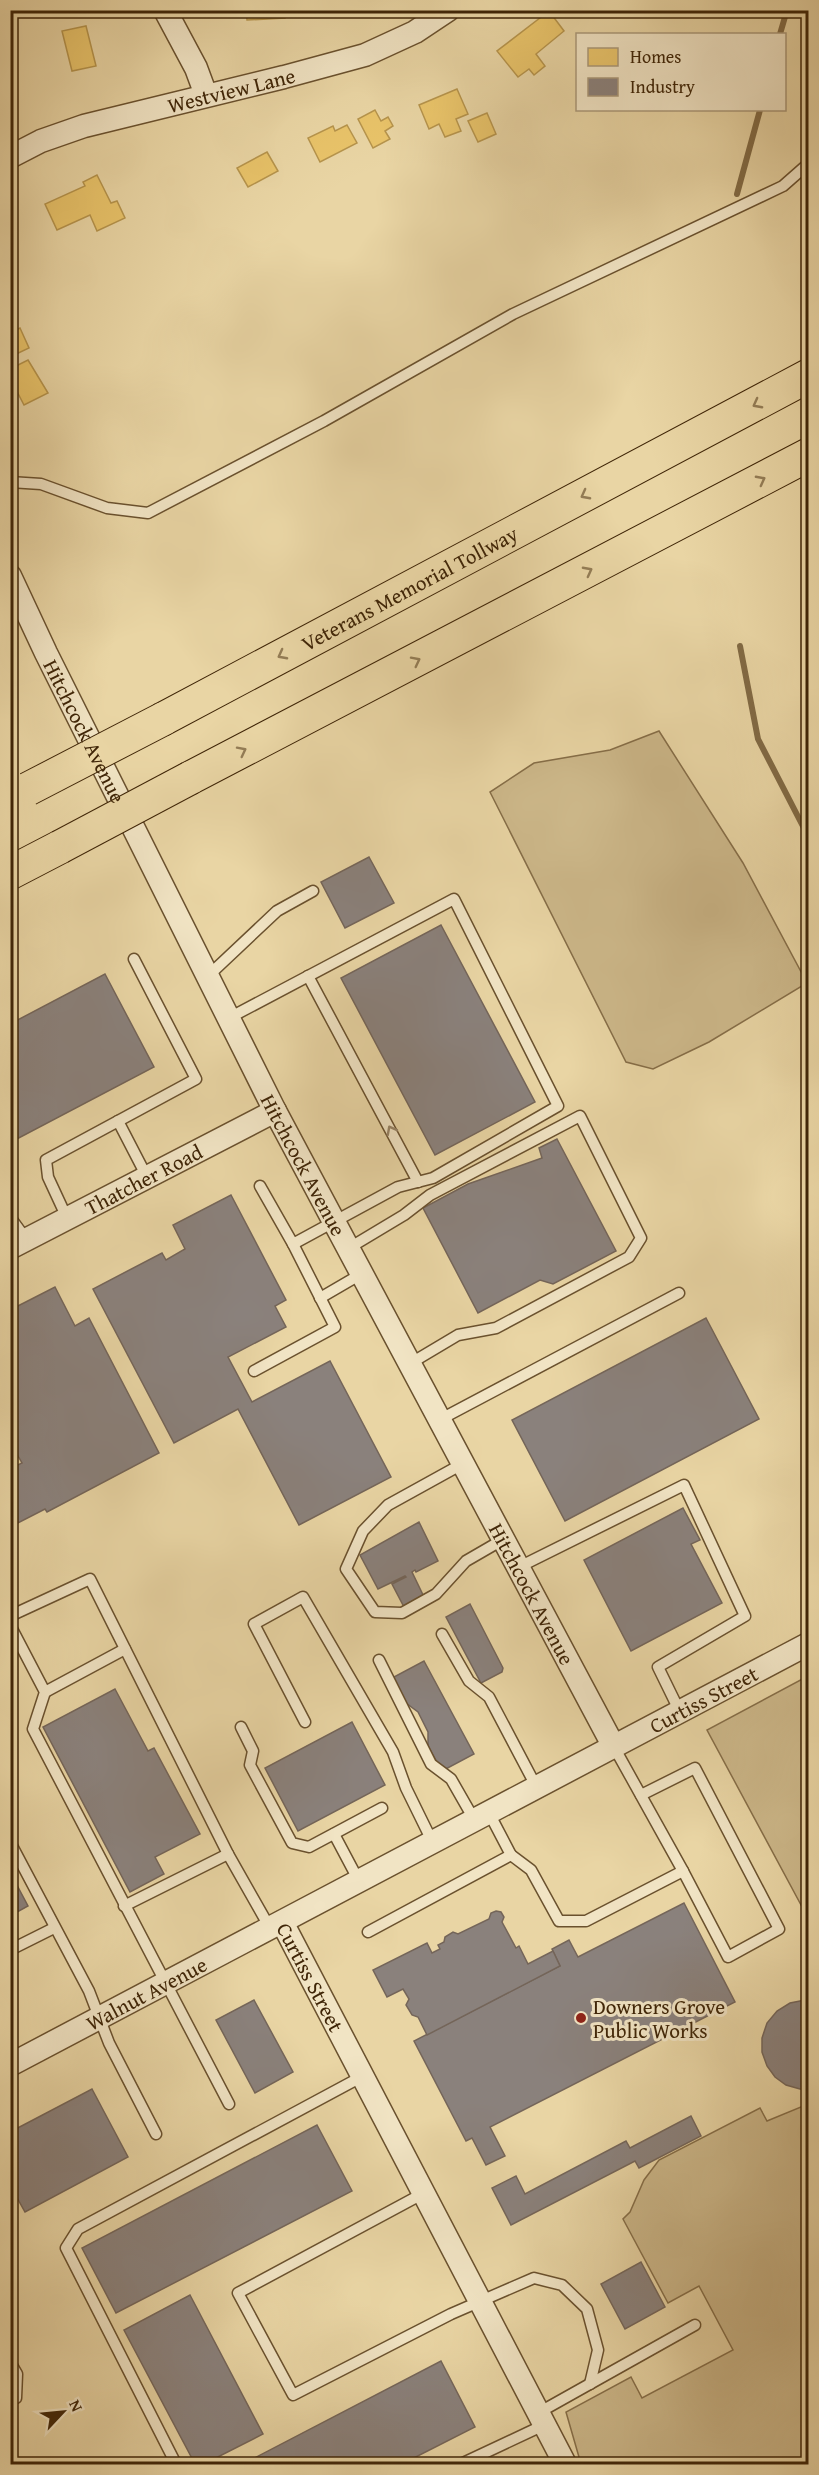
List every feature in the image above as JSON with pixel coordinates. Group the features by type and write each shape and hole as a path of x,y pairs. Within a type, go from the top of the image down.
{"highway":[{"name":"Veterans Memorial Tollway","path":"19,794 808,376"},
{"path":"10,873 808,455"}],"street":[{"path":"165,10 196,68 206,95"},
{"name":"Westview Lane","path":"10,157 41,141 68,131 365,55 415,32 448,10"},
{"name":"Hitchcock Avenue","path":"10,576 46,653 275,1111 614,1747"},
{"name":"Thatcher Road","path":"18,1244 275,1111"},
{"name":"Curtiss Street","path":"564,2464 363,2076 276,1925 360,1883 808,1644"},
{"name":"Walnut Avenue","path":"12,2060 99,2019 276,1925"}],"lane":[{"path":"10,482 41,484 107,508 148,513 324,422 513,315 783,186 808,164"},
{"path":"208,976 277,911 313,891"},
{"path":"229,1018 454,899 558,1106 433,1178 398,1187 293,1244"},
{"path":"67,1218 48,1177 46,1160 196,1079 134,958"},
{"path":"308,976 418,1182"},
{"path":"350,1248 404,1215 430,1195 580,1116 641,1238 629,1257 496,1328 458,1335 411,1363"},
{"path":"118,1121 147,1177"},
{"path":"254,1371 335,1327 293,1244 260,1186"},
{"path":"10,1217 18,1244"},
{"path":"320,1298 363,1273"},
{"path":"441,1419 679,1293"},
{"path":"464,1463 388,1505 363,1531 346,1569 375,1612 402,1613 436,1594 466,1561 504,1539"},
{"path":"519,1567 684,1485 746,1616 658,1667 680,1712"},
{"path":"10,1616 90,1579 228,1854 276,1925"},
{"path":"305,1722 254,1624 303,1597 393,1752 406,1788 433,1844"},
{"path":"10,1625 45,1692"},
{"path":"442,1634 469,1681 489,1697 537,1788"},
{"path":"125,1649 45,1692 33,1729 229,2104"},
{"path":"379,1660 431,1764 451,1779 511,1855 531,1870 560,1921 586,1920 683,1871"},
{"path":"241,1727 253,1751 250,1765 292,1843 309,1847 381,1808"},
{"path":"614,1747 728,1957 779,1929 695,1768 641,1795"},
{"path":"334,1834 360,1883"},
{"path":"10,1842 90,1993 109,2043 156,2134"},
{"path":"124,1906 228,1854"},
{"path":"368,1932 511,1855"},
{"path":"10,1950 54,1928"},
{"path":"176,2464 66,2248 78,2229 363,2076"},
{"path":"425,2193 238,2293 293,2395 451,2314 534,2277 562,2285 587,2309 598,2350 590,2384"},
{"path":"461,2464 541,2419 590,2384 695,2325"},
{"path":"10,2362 17,2374 16,2398 10,2401"}],"shaded area":[{"path":"659,731 743,863 807,983 709,1042 653,1069 626,1062 490,792 534,763 610,750"},
{"path":"808,1676 808,1918 707,1730"},
{"path":"808,2104 808,2464 581,2464 566,2412 631,2377 642,2398 733,2350 699,2286 668,2303 623,2219 630,2212 644,2180 659,2160 760,2108 767,2121"}],"building: Homes":[{"path":"246,10 285,10 285,18 247,20"},
{"path":"549,11 564,31 536,54 545,66 534,75 529,69 518,77 497,51"},
{"path":"86,26 96,66 72,71 62,31"},
{"path":"457,89 468,114 456,119 461,131 445,137 439,124 429,129 419,105"},
{"path":"375,110 381,121 388,117 393,126 385,131 390,139 373,148 358,119"},
{"path":"487,113 496,134 478,142 468,121"},
{"path":"347,125 357,143 320,162 308,138 333,126 335,131"},
{"path":"267,152 278,171 248,187 237,168"},
{"path":"97,175 111,203 117,201 125,218 97,231 90,215 57,230 45,204 85,186 83,182"},
{"path":"20,328 29,348 10,357 10,333"},
{"path":"28,360 48,393 24,405 10,378 10,369"}],"building: Industry":[{"path":"369,857 394,903 345,928 321,882"},
{"path":"441,925 535,1102 435,1155 341,978"},
{"path":"105,974 154,1067 13,1141 10,1136 10,1024"},
{"path":"557,1139 616,1251 553,1284 540,1280 478,1313 423,1208 468,1184 542,1158 539,1148"},
{"path":"231,1195 286,1300 275,1306 286,1327 228,1357 252,1402 330,1361 391,1477 299,1525 238,1409 174,1443 93,1289 162,1253 166,1260 185,1249 173,1225"},
{"path":"55,1287 75,1326 89,1318 159,1453 47,1512 45,1509 10,1527 10,1469 22,1463 10,1442 10,1310"},
{"path":"706,1318 759,1419 565,1521 512,1420"},
{"path":"683,1508 700,1540 691,1544 722,1603 631,1651 584,1560"},
{"path":"419,1522 438,1561 412,1572 424,1597 404,1607 392,1584 406,1577 378,1589 360,1555"},
{"path":"470,1604 503,1668 502,1672 481,1683 446,1617"},
{"path":"424,1661 474,1754 442,1771 428,1746 428,1732 418,1712 406,1703 392,1678"},
{"path":"115,1689 148,1751 154,1748 200,1834 155,1857 164,1874 130,1892 43,1727"},
{"path":"352,1722 385,1785 298,1831 265,1768"},
{"path":"10,1872 28,1906 10,1916"},
{"name":"Downers Grove Public Works","path":"684,1903 735,2002 490,2127 505,2156 486,2165 472,2138 466,2141 414,2041 560,1966 552,1949 569,1940 578,1957"},
{"path":"501,1912 504,1917 502,1922 516,1948 519,1946 528,1964 553,1951 560,1966 427,2035 418,2017 412,2015 406,2005 409,1999 403,1989 387,1997 373,1970 427,1943 432,1953 440,1949 438,1945 444,1942 445,1937 453,1932 458,1934 489,1919 491,1913"},
{"path":"254,2000 293,2072 255,2093 216,2020"},
{"path":"808,2001 808,2089 800,2089 786,2085 775,2077 767,2066 762,2052 762,2038 767,2023 777,2011 790,2003"},
{"path":"92,2089 128,2157 25,2212 10,2185 10,2132"},
{"path":"691,2116 701,2136 639,2168 635,2161 511,2225 492,2188 516,2176 525,2194 626,2141 630,2148"},
{"path":"317,2125 352,2191 116,2313 82,2248"},
{"path":"641,2262 665,2307 625,2329 601,2284"},
{"path":"190,2295 263,2434 204,2464 195,2464 124,2330"},
{"path":"441,2361 475,2427 402,2464 243,2464"}],"waterway":[{"path":"780,33 787,10"},
{"path":"737,194 760,111"},
{"path":"740,646 758,739 808,836"}],"place":[{"name":"Downers Grove Public Works","path":"581,2018"}]}
